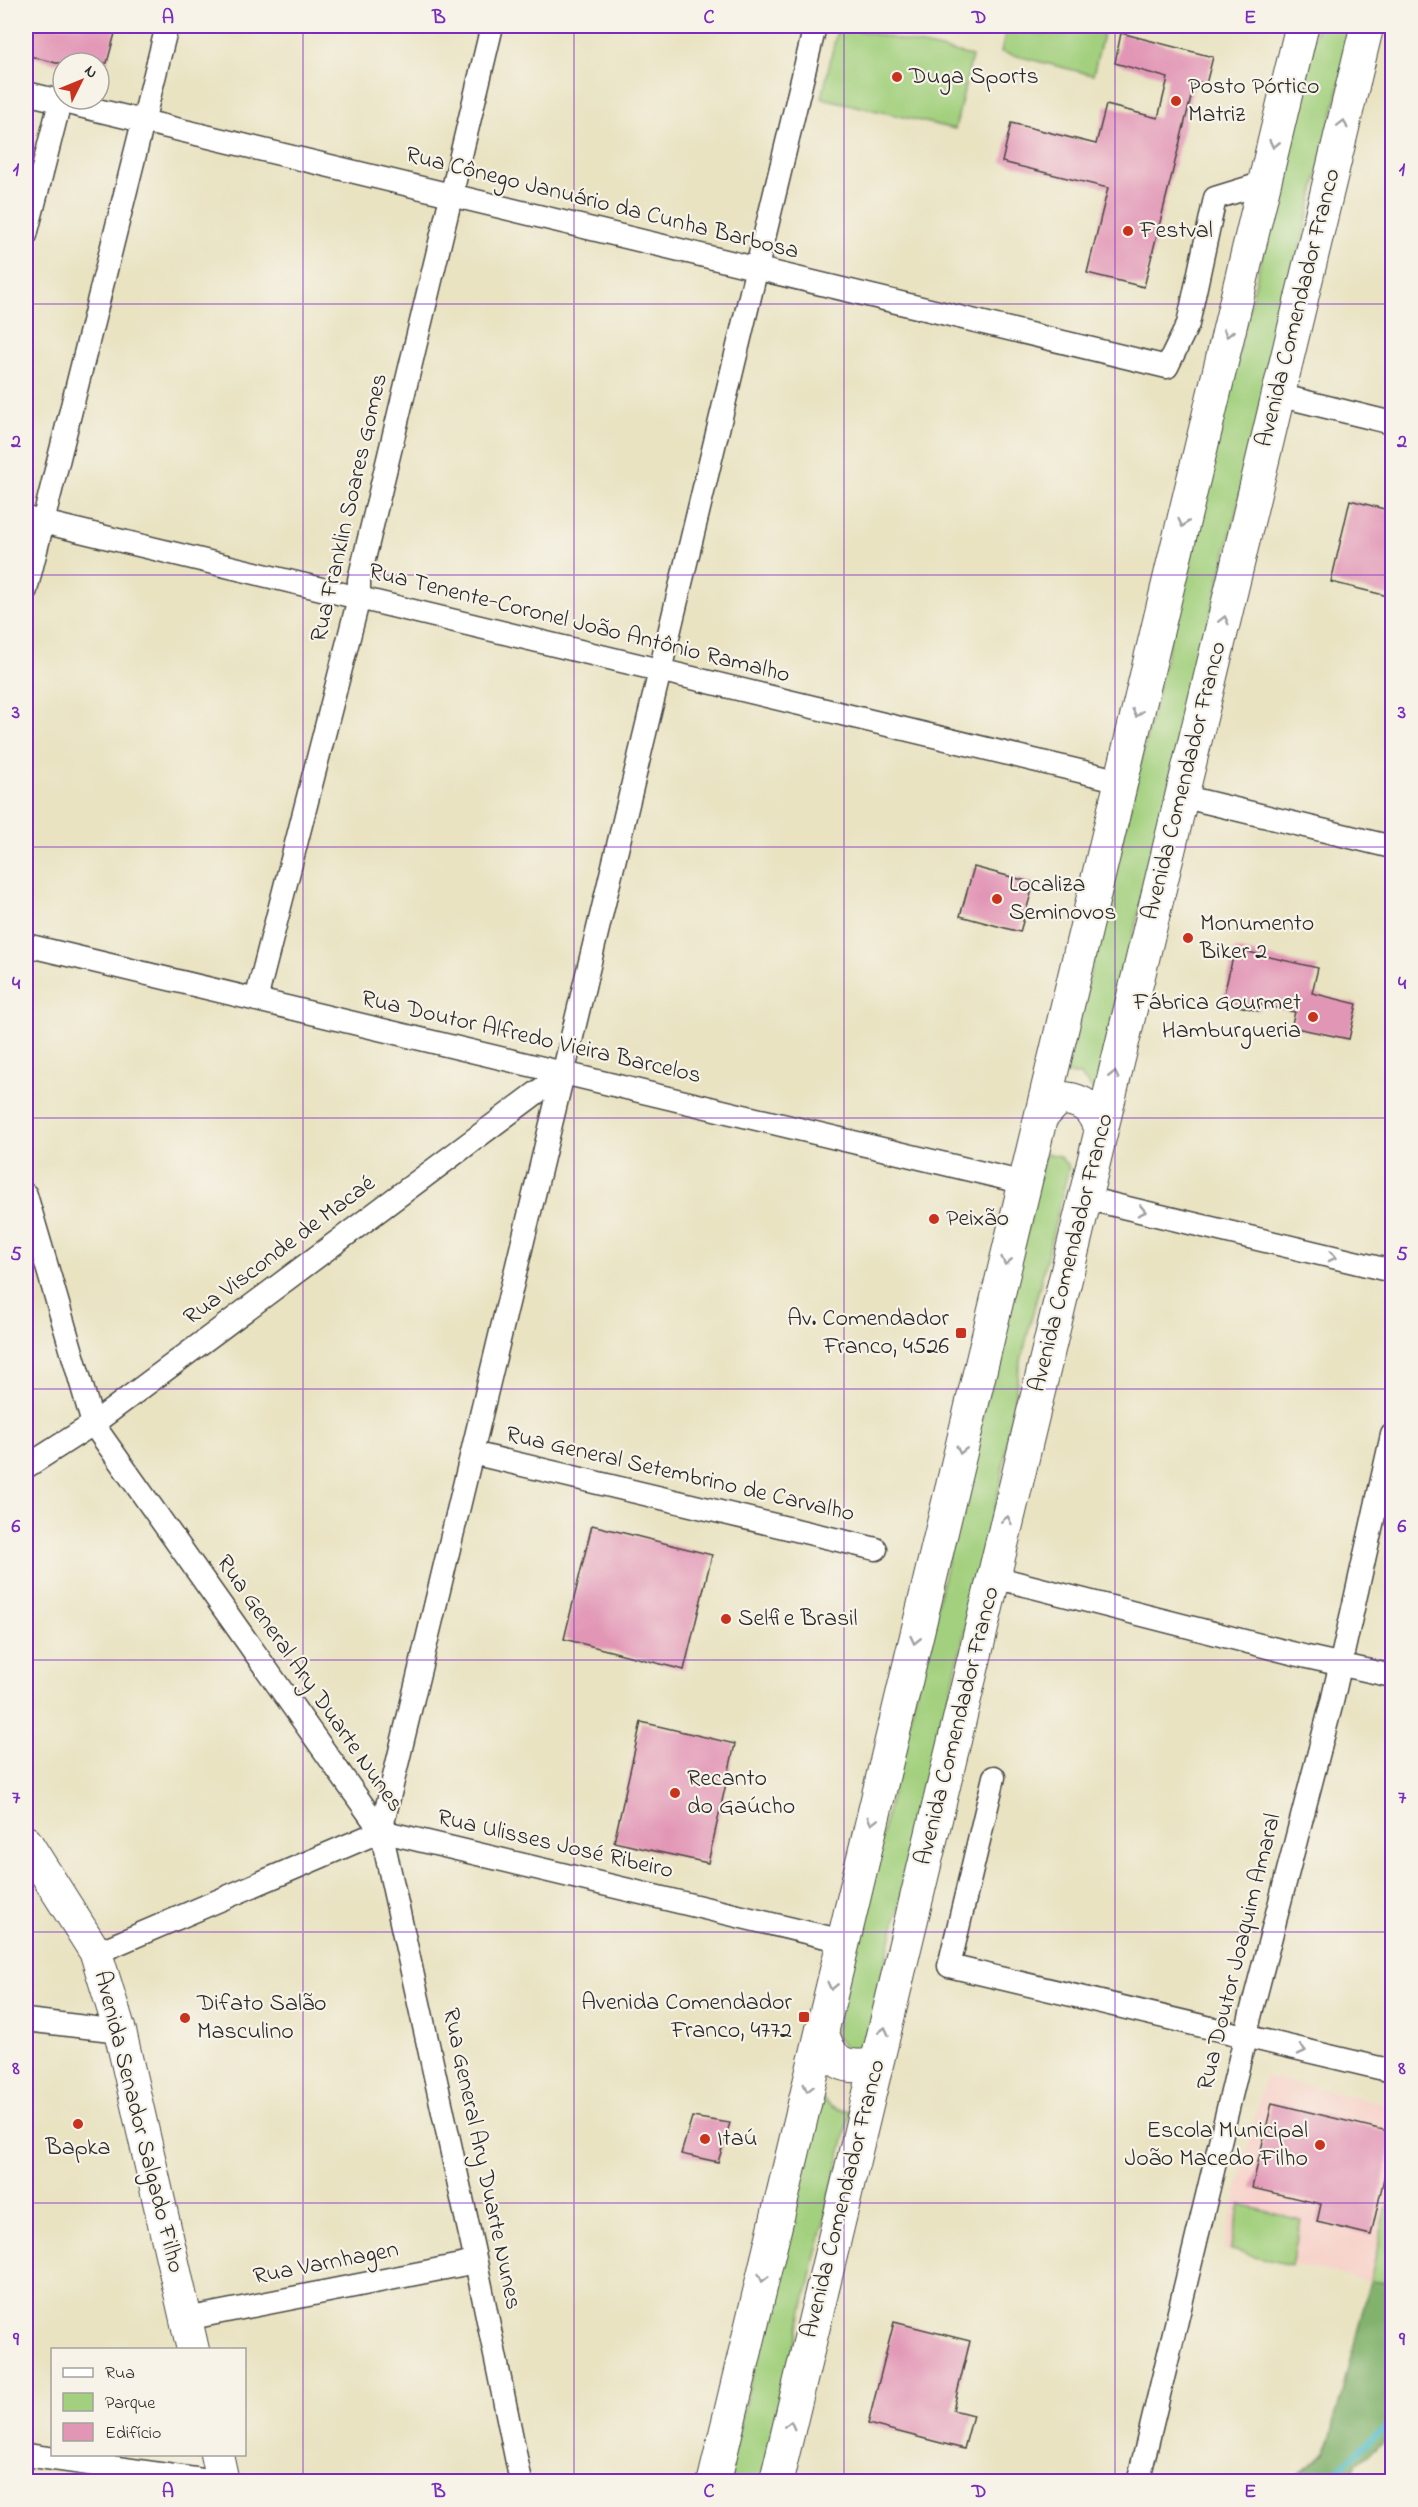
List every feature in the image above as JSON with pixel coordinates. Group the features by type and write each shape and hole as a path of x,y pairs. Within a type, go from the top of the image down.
{"highway":[{"path":"714,2481 1302,26"},
{"name":"Avenida Comendador Franco","path":"776,2481 1367,26"},
{"path":"1041,1117 1059,1098 1074,1099 1088,1105 1096,1117 1101,1132"},
{"path":"822,2031 826,2048 835,2060 847,2066 876,2064"}],"main road":[{"name":"Avenida Senador Salgado Filho","path":"26,1842 96,1953 120,2031 193,2348"},
{"path":"218,2456 224,2481"}],"street":[{"path":"26,590 33,520 145,122 167,26"},
{"name":"Rua Franklin Soares Gomes","path":"256,1000 359,598 359,580 449,195 492,26"},
{"path":"96,1953 381,1831 815,26"},
{"name":"Rua Cônego Januário da Cunha Barbosa","path":"26,93 51,100"},
{"path":"26,235 58,111"},
{"name":"Rua Cônego Januário da Cunha Barbosa","path":"98,111 1167,367 1188,324 1215,198 1264,183"},
{"path":"1278,395 1392,423"},
{"name":"Rua Tenente-Coronel João Antônio Ramalho","path":"33,520 1121,781"},
{"path":"1181,796 1392,847"},
{"name":"Rua Doutor Alfredo Vieira Barcelos","path":"26,945 1025,1183"},
{"name":"Rua Visconde de Macaé","path":"26,1467 93,1424 563,1074"},
{"name":"Rua General Ary Duarte Nunes","path":"26,1195 93,1424 381,1831 476,2262 521,2481"},
{"path":"1085,1198 1392,1271"},
{"name":"Rua Doutor Joaquim Amaral","path":"1138,2481 1246,2036 1341,1664 1392,1435"},
{"name":"Rua General Setembrino de Carvalho","path":"472,1453 876,1549"},
{"path":"994,1577 1392,1676"},
{"path":"994,1777 949,1966 1392,2071"},
{"name":"Rua Ulisses José Ribeiro","path":"381,1831 843,1941"},
{"path":"26,2020 120,2031"},
{"name":"Rua Varnhagen","path":"186,2319 476,2262"},
{"path":"26,2456 216,2481"}],"shaded area":[{"name":"Escola Municipal João Macedo Filho","path":"1265,2076 1392,2106 1392,2184 1370,2281 1223,2250"}],"green space":[{"name":"Duga Sports","path":"838,26 972,56 955,129 822,98"},
{"path":"1007,26 1105,26 1093,75 1001,52"},
{"path":"1317,26 1354,26 1095,1092 1080,1075 1066,1074"},
{"path":"1045,1153 1059,1156 1069,1167 1019,1369 1000,1485 863,2056 853,2057 834,2035"},
{"path":"822,2098 828,2105 835,2108 851,2110 762,2481 725,2482"},
{"path":"1392,2184 1392,2284 1370,2281"},
{"path":"1240,2205 1301,2220 1291,2265 1230,2250"},
{"path":"1370,2281 1392,2284 1392,2436 1357,2463 1350,2481 1290,2481 1327,2452"}],"building":[{"path":"26,26 117,26 110,51 51,51 51,62 26,55"},
{"name":"Festval","path":"1121,33 1213,57 1206,84 1195,81 1144,287 1087,273 1108,188 1002,162 1011,123 1096,144 1106,105 1158,118 1168,78 1115,63"},
{"path":"1350,500 1392,511 1392,597 1331,582"},
{"name":"Localiza Seminovos","path":"974,867 1034,883 1020,932 960,916"},
{"path":"1235,949 1318,968 1312,993 1357,1004 1349,1039 1291,1027 1295,1012 1260,1005 1259,1011 1222,1002"},
{"path":"592,1525 712,1555 684,1670 564,1639"},
{"name":"Recanto do Gaúcho","path":"641,1722 735,1744 708,1863 614,1842"},
{"path":"1272,2103 1392,2132 1392,2143 1371,2235 1317,2222 1321,2204 1252,2188"},
{"name":"Itaú","path":"692,2117 730,2123 718,2162 681,2154"},
{"path":"894,2322 970,2341 953,2410 973,2415 964,2449 868,2424"}],"waterway":[{"path":"1323,2482 1392,2422"}],"place":[{"name":"Duga Sports","path":"897,77"},
{"name":"Posto Pórtico Matriz","path":"1176,101"},
{"name":"Festval","path":"1128,231"},
{"name":"Localiza Seminovos","path":"997,899"},
{"name":"Monumento Biker 2","path":"1188,938"},
{"name":"Fábrica Gourmet Hamburgueria","path":"1313,1017"},
{"name":"Peixão","path":"934,1219"},
{"name":"Av. Comendador Franco, 4526","path":"961,1333"},
{"name":"Selfie Brasil","path":"726,1619"},
{"name":"Recanto do Gaúcho","path":"675,1793"},
{"name":"Avenida Comendador Franco, 4772","path":"804,2017"},
{"name":"Difato Salão Masculino","path":"185,2018"},
{"name":"Bapka","path":"78,2124"},
{"name":"Itaú","path":"705,2139"},
{"name":"Escola Municipal João Macedo Filho","path":"1320,2145"}]}
